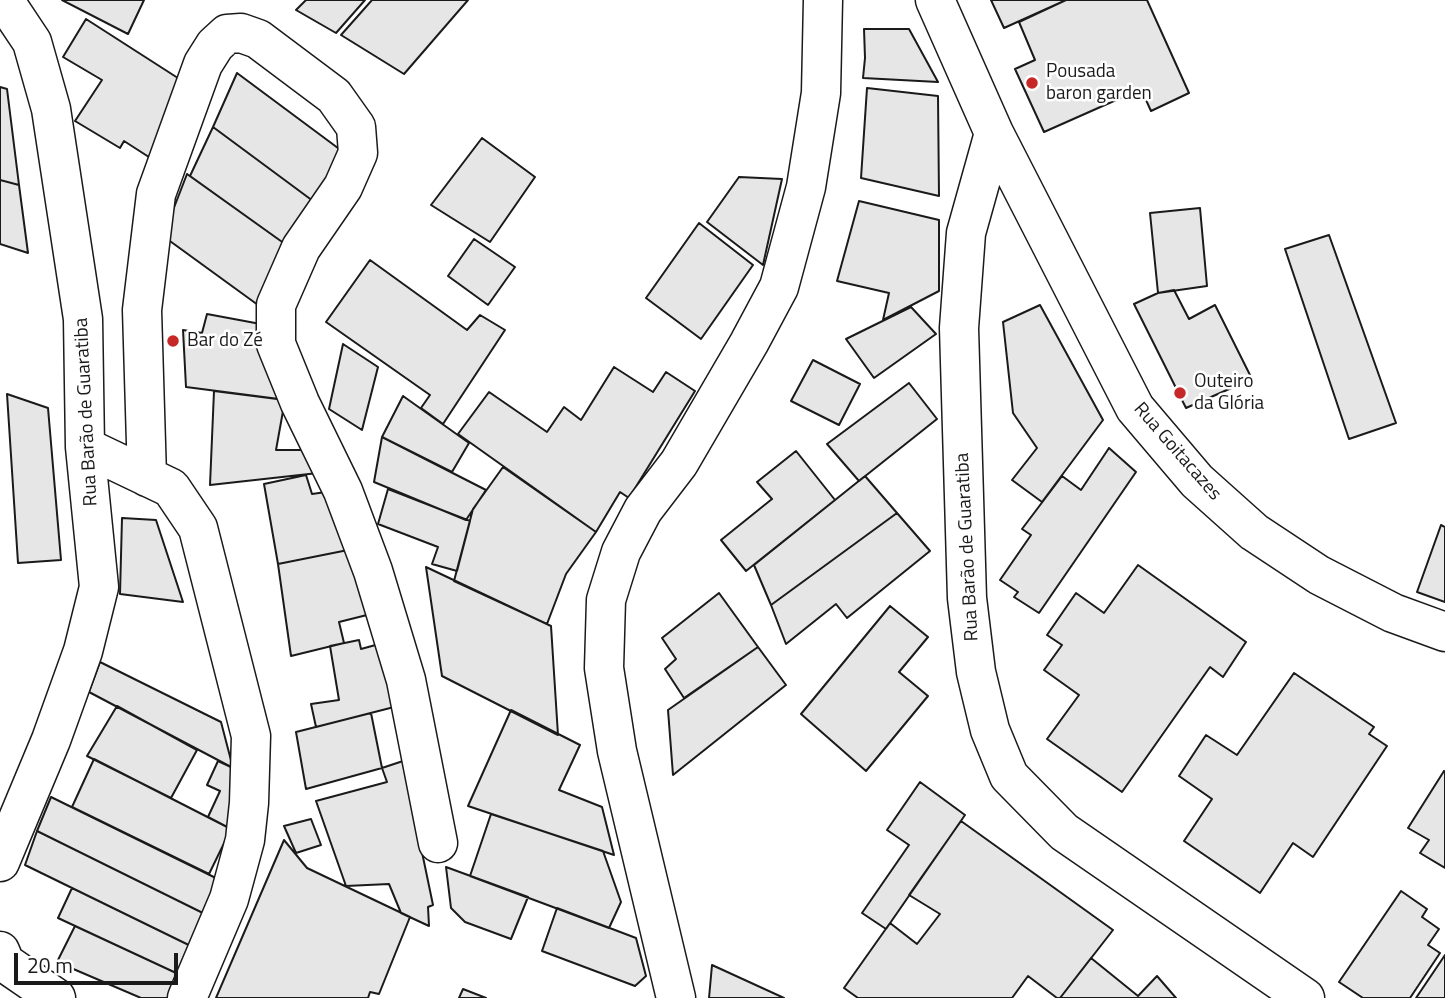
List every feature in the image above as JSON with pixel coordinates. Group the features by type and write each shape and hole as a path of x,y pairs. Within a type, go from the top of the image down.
{"street":[{"name":"Rua Barão de Guaratiba","path":"0,862 51,740 83,650 99,587 85,447 83,320 51,109 32,42 4,0"},
{"path":"676,998 617,751 604,668 606,600 621,552 643,510 679,463 779,287 806,187 821,93 823,0"},
{"path":"936,0 994,133"},
{"path":"147,477 142,310 156,194 203,64 215,45 228,34 241,33 258,39 334,96 356,127 358,153 343,187 301,248 276,305 275,344 343,491 373,570 406,680 438,843"},
{"name":"Rua Barão de Guaratiba","path":"994,133 966,233 959,328 967,598 976,672 990,730 1009,776 1065,832 1305,998"},
{"name":"Rua Goitacazes","path":"994,133 1135,408 1197,481 1254,533 1319,575 1393,613 1445,632"},
{"path":"85,447 171,488 198,528 251,737 245,841 229,899 187,998"},
{"path":"0,951 5,963 56,998"}],"building":[{"path":"62,0 144,0 128,34"},
{"path":"306,0 365,0 336,33 296,10"},
{"path":"372,0 468,0 404,74 341,35"},
{"path":"991,0 1066,0 1004,28"},
{"path":"1066,0 1147,0 1189,93 1151,111 1141,89 1044,132 1015,69 1035,60 1019,22"},
{"path":"86,19 181,80 152,159 124,141 120,148 75,121 102,80 63,57"},
{"path":"864,29 909,29 938,82 863,78"},
{"path":"237,73 346,154 313,201 213,127"},
{"path":"0,87 7,89 19,185 0,180"},
{"path":"867,88 938,96 939,196 861,178"},
{"path":"213,127 313,201 285,244 190,176"},
{"path":"482,138 535,177 490,242 431,205"},
{"path":"187,174 285,244 269,313 163,236"},
{"path":"739,177 782,179 763,265 707,222"},
{"path":"0,180 19,185 28,253 0,244"},
{"path":"859,201 939,220 939,291 883,320 889,293 837,281"},
{"path":"1200,208 1207,286 1158,293 1150,213"},
{"path":"699,223 753,265 701,339 646,298"},
{"path":"1329,235 1396,423 1349,439 1285,249"},
{"path":"474,239 515,267 488,305 448,276"},
{"path":"370,260 467,330 480,315 505,330 443,424 421,408 430,395 326,322"},
{"path":"1174,290 1189,319 1215,305 1252,379 1186,408 1134,304 1158,293"},
{"path":"1040,305 1103,420 1042,502 1012,480 1037,448 1013,413 1003,322"},
{"path":"911,307 936,334 874,378 846,339"},
{"path":"207,314 266,325 279,399 186,387 183,330 202,333"},
{"path":"343,344 378,367 362,430 329,409"},
{"path":"813,360 860,384 839,425 791,401"},
{"path":"614,367 653,392 666,372 695,391 629,498 620,492 596,532 458,434 489,392 547,432 564,407 581,420"},
{"path":"909,383 937,419 859,481 827,444"},
{"path":"214,391 285,400 276,450 308,450 318,473 210,485"},
{"path":"7,394 48,408 61,560 18,563"},
{"path":"403,396 469,443 452,472 382,437"},
{"path":"382,437 486,490 466,520 374,482"},
{"path":"1109,448 1136,472 1039,613 1014,597 1018,592 1000,580 1031,535 1022,529 1062,476 1081,490"},
{"path":"796,451 835,500 746,571 721,540 772,499 757,482"},
{"path":"503,467 596,532 566,574 547,624 454,581 473,509"},
{"path":"306,475 312,494 333,491 353,549 278,564 264,484"},
{"path":"865,476 897,513 771,605 754,565"},
{"path":"388,489 470,521 457,571 432,564 438,547 378,524"},
{"path":"897,513 930,551 847,618 836,604 786,644 771,605"},
{"path":"122,518 156,520 183,602 120,594"},
{"path":"1441,525 1445,527 1445,602 1417,592"},
{"path":"353,549 375,613 339,622 344,643 291,656 278,564"},
{"path":"1138,565 1246,642 1223,677 1210,667 1122,792 1047,739 1079,695 1044,670 1062,645 1047,635 1076,593 1104,613"},
{"path":"426,567 551,626 558,735 442,676"},
{"path":"719,593 758,647 684,698 665,669 676,659 662,638"},
{"path":"890,606 928,637 899,672 928,696 866,771 801,714"},
{"path":"359,640 361,649 390,641 398,706 316,727 311,704 339,700 330,646"},
{"path":"758,647 786,685 673,775 668,710"},
{"path":"100,662 221,722 233,768 89,692"},
{"path":"1294,673 1374,727 1369,734 1387,746 1313,857 1293,843 1260,893 1184,841 1212,799 1179,776 1206,735 1237,755"},
{"path":"117,706 197,750 171,798 87,756"},
{"path":"511,710 580,745 559,790 602,807 614,855 468,806"},
{"path":"371,713 382,768 306,789 296,732"},
{"path":"94,759 231,829 209,874 72,807"},
{"path":"218,761 233,768 231,829 208,817 220,791 207,785"},
{"path":"403,761 433,905 428,907 429,926 401,913 389,884 346,886 316,801 387,782 382,768"},
{"path":"1444,771 1445,868 1420,853 1429,840 1408,828"},
{"path":"920,782 965,815 886,929 862,913 909,845 887,830"},
{"path":"51,797 226,883 213,918 37,831"},
{"path":"491,814 603,851 621,902 609,928 470,876"},
{"path":"311,819 321,845 296,853 284,826"},
{"path":"961,821 1113,930 1060,998 1028,976 1012,998 858,998 844,988 890,923 917,944 940,914 909,895"},
{"path":"37,831 213,918 201,951 25,865"},
{"path":"284,840 307,868 410,917 379,994 370,992 368,998 216,998"},
{"path":"446,867 528,897 511,939 465,922 451,908"},
{"path":"72,888 201,951 189,979 58,918"},
{"path":"1401,891 1427,909 1422,917 1439,929 1428,945 1440,953 1410,998 1363,998 1339,982"},
{"path":"557,908 636,938 646,976 635,986 542,951"},
{"path":"75,926 189,979 182,998 141,998 57,962"},
{"path":"1445,955 1445,998 1416,998"},
{"path":"1091,958 1138,996 1157,976 1176,998 1060,998"},
{"path":"712,965 784,998 709,998"},
{"path":"463,989 486,998 459,998"}],"place":[{"name":"Pousada baron garden","path":"1032,83"},
{"name":"Bar do Zé","path":"173,341"},
{"name":"Outeiro da Glória","path":"1180,393"}]}
